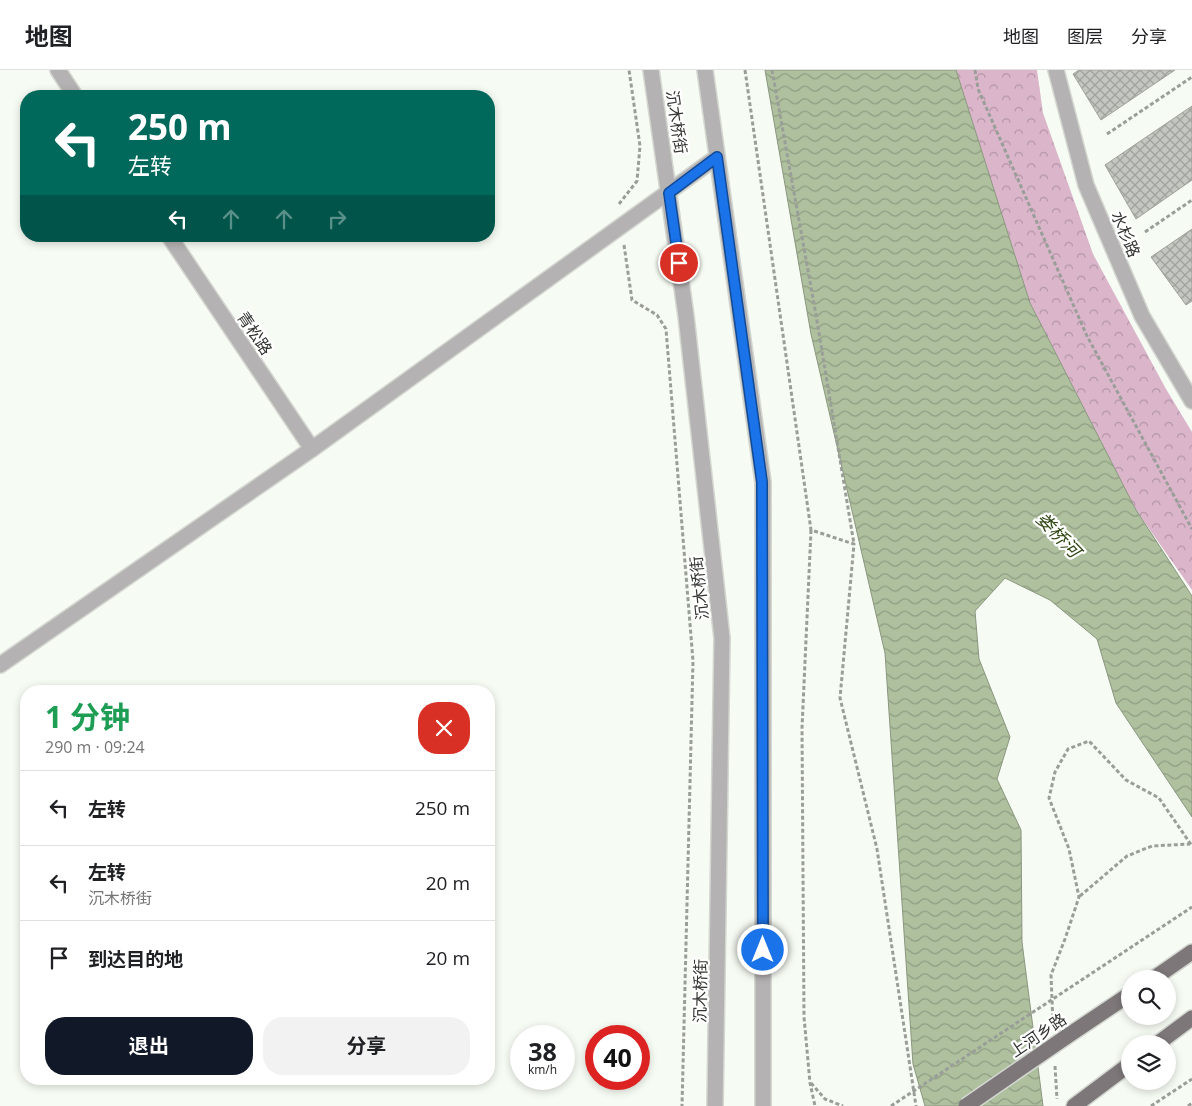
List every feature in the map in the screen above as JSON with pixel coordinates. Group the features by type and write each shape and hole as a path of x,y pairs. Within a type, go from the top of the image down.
{"main road":[{"path":"1166,970 1192,952"},
{"name":"上河乡路","path":"966,1106 1060,1034 1121,999"},
{"path":"1169,1035 1192,1018"},
{"path":"1078,1104 1121,1071"}],"street":[{"path":"58,70 71,90"},
{"name":"沉木桥街","path":"652,70 686,316 722,638 716,1106"},
{"path":"705,70 762,482 763,1106"},
{"name":"水杉路","path":"1056,70 1086,185 1142,316 1192,401"},
{"path":"0,665 312,449 717,157"},
{"name":"青松路","path":"173,242 312,449"}],"path":[{"path":"629,70 640,146 637,181 619,204 621,228 632,300 657,314 666,329 693,660 682,1106"},
{"path":"745,70 811,530 802,728 804,1017 810,1083 815,1106"},
{"path":"772,70 816,315 854,544 840,698 877,849 916,1106"},
{"path":"975,70 978,90 1087,336 1192,529"},
{"path":"1106,134 1192,77"},
{"path":"1145,232 1192,200"},
{"path":"811,530 854,544"},
{"path":"1060,1034 1051,975 1066,939 1079,896 1069,849 1049,798 1056,772 1068,749 1089,741 1126,780 1159,798 1191,845"},
{"path":"1079,896 1127,856 1152,846 1191,845"},
{"path":"891,1106 1192,907"},
{"path":"1055,1059 1057,1106"},
{"path":"1151,1106 1192,1079"},
{"path":"810,1083 825,1099 843,1106"},
{"path":"1188,1106 1192,1103"}],"green space":[{"path":"956,70 1037,70 1043,113 1093,254 1166,389 1192,432 1192,590 1136,510 1030,303"}],"water":[{"name":"娄桥河","path":"765,70 956,70 1030,303 1136,510 1192,596 1192,817 1116,703 1097,639 1050,600 1005,578 975,611 979,659 1010,737 997,779 1021,830 1022,942 1043,1106 925,1106 913,1064 885,653 811,334"}],"building":[{"path":"1079,70 1175,70 1101,120 1073,74"},
{"path":"1192,106 1192,180 1136,219 1105,165"},
{"path":"1192,229 1192,301 1186,305 1151,257"}],"route":[{"path":"679,263 669,193 717,157 762,482 763,950"}]}
